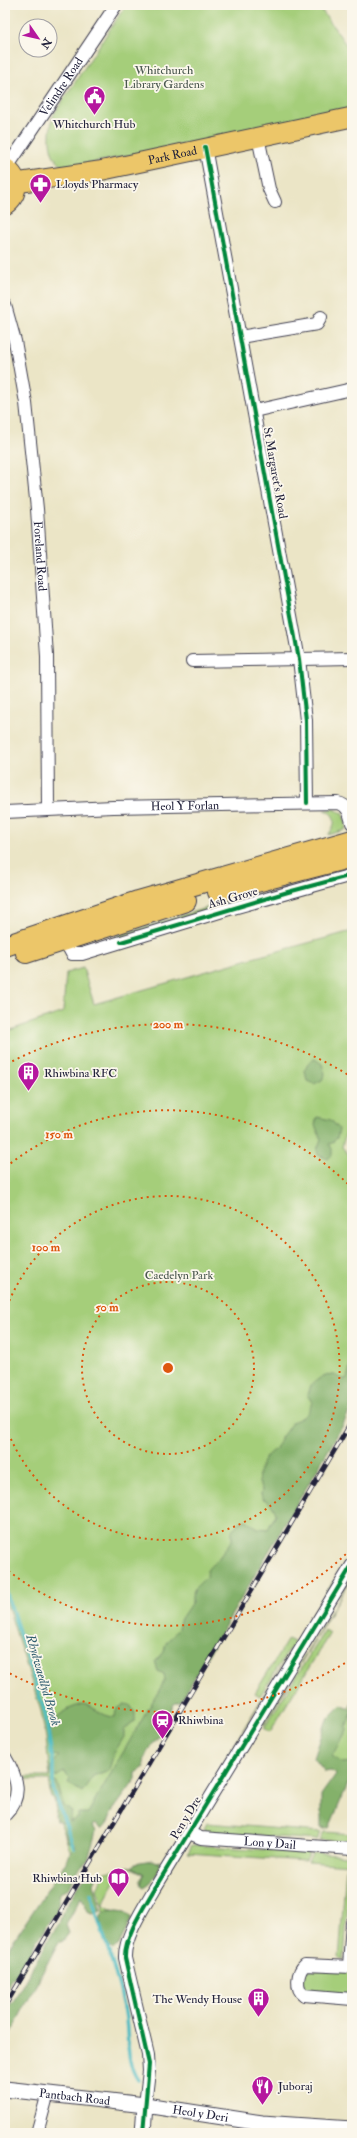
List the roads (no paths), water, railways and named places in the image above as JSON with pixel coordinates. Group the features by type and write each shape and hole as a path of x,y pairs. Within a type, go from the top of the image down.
{"highway":[{"name":"Ash Grove","path":"5,946 189,886 352,840"},
{"name":"Ash Grove","path":"5,960 199,897 352,857"}],"main road":[{"name":"Park Road","path":"9,173 99,171 205,147 352,117"},
{"path":"5,205 14,196 9,173"}],"street":[{"name":"Velindre Road","path":"9,173 116,5"},
{"path":"258,137 268,189 275,202"},
{"name":"St Margaret's Road","path":"205,147 299,659 306,720 307,804"},
{"name":"Foreland Road","path":"5,305 15,341 24,390 37,509 47,656 48,810"},
{"path":"240,337 317,324 321,317"},
{"path":"254,411 352,389"},
{"path":"192,661 352,658"},
{"name":"Heol Y Forlan","path":"5,812 347,803 352,823"},
{"name":"Ash Grove","path":"65,941 72,954 82,954 233,908 352,876"},
{"name":"Pen y Dre","path":"145,2105 149,2071 148,2055 124,1953 138,1919 189,1832 352,1565"},
{"path":"5,1758 14,1771 17,1786 13,1805 5,1815"},
{"name":"Lon y Dail","path":"189,1832 201,1838 352,1849"},
{"path":"352,1922 351,1966 305,1965 298,1980 300,1990 304,1995 352,1999"},
{"name":"Pantbach Road","path":"5,2089 145,2105"},
{"path":"37,2133 48,2093"},
{"path":"143,2133 145,2105"},
{"name":"Heol y Deri","path":"145,2105 262,2123 352,2129"}],"waterway":[{"name":"Rhydwaedlyd Brook","path":"5,1588 45,1713 53,1763 53,1789 74,1848"},
{"name":"Rhydwaedlyd Brook","path":"90,1893 118,1982 125,2012 129,2056 131,2065 138,2080"}],"railway":[{"path":"5,2006 352,1421"}],"place":[{"name":"Whitchurch Hub","path":"94,116"},
{"name":"Lloyds Pharmacy","path":"41,204"},
{"name":"Rhiwbina RFC","path":"28,1092"},
{"name":"Rhiwbina","path":"163,1740"},
{"name":"Rhiwbina Hub","path":"118,1898"},
{"name":"The Wendy House","path":"258,2018"},
{"name":"Juboraj","path":"263,2106"}],"park label":[{"name":"Whitchurch Library Gardens","path":"164,77"},
{"name":"Caedelyn Park","path":"179,1275"}]}
